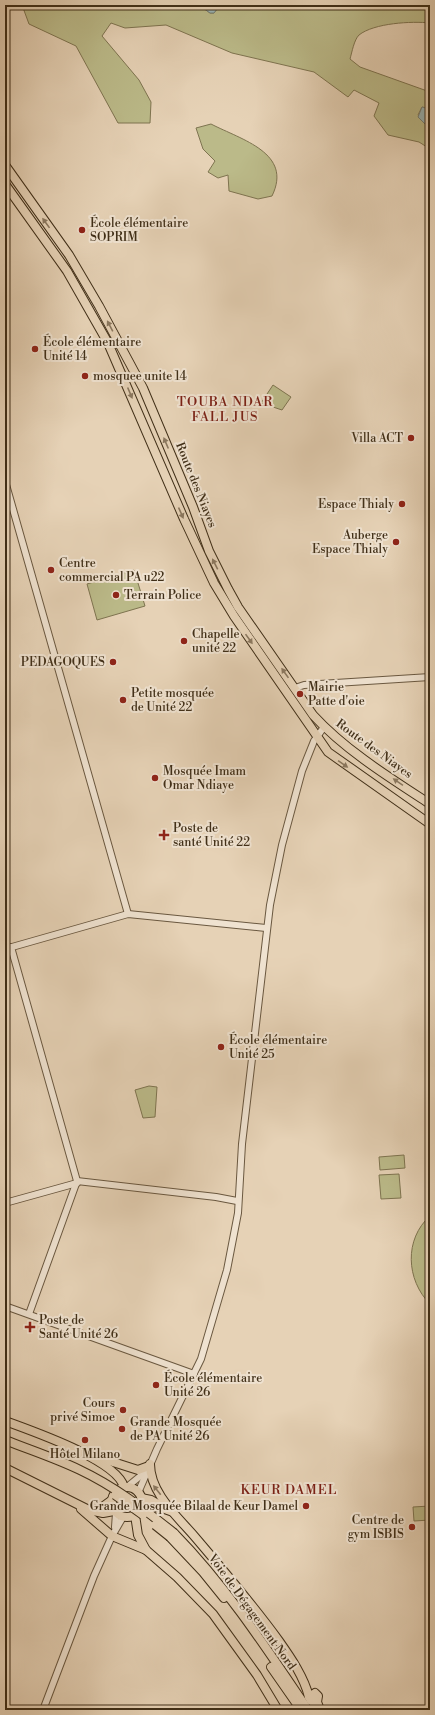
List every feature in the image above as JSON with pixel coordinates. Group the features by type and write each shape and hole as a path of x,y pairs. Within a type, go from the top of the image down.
{"main road":[{"name":"Route des Niayes","path":"5,165 69,255 100,306 143,388 193,507 209,551 238,607 313,715 324,727 364,759 430,804"},
{"name":"Route des Niayes","path":"5,184 67,271 108,343 176,502 224,601 328,752 430,824"},
{"path":"5,1422 79,1451 130,1468 138,1470 149,1466 153,1484 173,1512 257,1611 288,1654 312,1695 318,1696 319,1706"},
{"name":"Voie de Dégagement Nord","path":"5,1440 59,1461 96,1478 134,1501 207,1568 226,1591 308,1710"},
{"name":"Voie de Dégagement Nord","path":"5,1446 57,1465 94,1483 172,1535 221,1594 301,1710"},
{"path":"79,1451 111,1470 120,1477 126,1487"},
{"path":"5,1468 89,1510 103,1513 135,1515"},
{"path":"89,1510 101,1508 112,1500 116,1492 115,1482 111,1470"},
{"path":"116,1492 126,1487 133,1489 140,1496 156,1502 162,1508"},
{"path":"140,1496 141,1508"},
{"path":"112,1500 120,1514 138,1535 146,1550"},
{"path":"76,1504 113,1534 146,1550 177,1577 213,1614 248,1662 278,1710"},
{"path":"138,1535 135,1515 141,1508 150,1506 173,1512"}],"street":[{"path":"5,481 128,914"},
{"path":"295,688 304,685 430,677"},
{"name":"Route des Niayes","path":"317,736 324,727"},
{"path":"140,1496 149,1466 194,1374 227,1270 238,1213 237,1201 245,1113 266,928 282,845 302,771 317,736"},
{"path":"29,1314 77,1182 8,948 128,914 266,928"},
{"path":"5,1203 77,1182 216,1197 237,1201"},
{"path":"5,1306 194,1374"},
{"path":"126,1487 149,1466"},
{"path":"43,1710 94,1576 113,1534 120,1514"}],"shaded area":[{"path":"22,5 199,5 210,13 214,13 220,5 430,5 430,23 413,22 383,25 366,31 357,37 350,59 360,67 430,92 430,109 422,107 418,115 430,129 430,149 419,142 388,135 374,116 379,103 354,90 348,97 314,72 232,53 166,25 125,28 111,23 102,36 139,80 151,102 150,123 118,123 76,46 29,24"},
{"path":"211,124 249,142 261,150 270,159 276,169 277,181 272,196 258,199 229,191 228,175 218,178 208,172 215,161 203,149 196,128"},
{"path":"273,385 291,397 282,410 261,403"},
{"name":"Terrain Police","path":"134,570 145,606 97,620 87,584"},
{"path":"149,1086 157,1087 155,1117 143,1118 135,1090"},
{"path":"404,1155 405,1168 380,1170 379,1157"},
{"path":"399,1174 401,1198 381,1199 379,1175"},
{"path":"430,1216 430,1304 416,1283 411,1260 412,1248 416,1236 422,1225"},
{"path":"430,1506 430,1520 414,1521 413,1507"}],"water":[{"path":"199,5 220,5 214,13 210,13"},
{"path":"422,107 430,109 430,129 418,117"}],"place":[{"name":"École élémentaire SOPRIM","path":"82,230"},
{"name":"École élémentaire Unité 14","path":"35,349"},
{"name":"mosquee unite 14","path":"85,376"},
{"name":"Villa ACT","path":"411,438"},
{"name":"Espace Thialy","path":"402,504"},
{"name":"Auberge Espace Thialy","path":"396,542"},
{"name":"Centre commercial PA u22","path":"51,570"},
{"name":"Terrain Police","path":"116,595"},
{"name":"Chapelle unité 22","path":"184,641"},
{"name":"PEDAGOQUES","path":"113,662"},
{"name":"Mairie Patte d'oie","path":"300,694"},
{"name":"Petite mosquée de Unité 22","path":"123,700"},
{"name":"Mosquée Imam Omar Ndiaye","path":"155,778"},
{"name":"Poste de santé Unité 22","path":"164,835"},
{"name":"École élémentaire Unité 25","path":"221,1047"},
{"name":"Poste de Santé Unité 26","path":"30,1327"},
{"name":"École élémentaire Unité 26","path":"156,1385"},
{"name":"Cours privé Simoe","path":"123,1410"},
{"name":"Grande Mosquée de PA Unité 26","path":"122,1429"},
{"name":"Hôtel Milano","path":"85,1440"},
{"name":"Grande Mosquée Bilaal de Keur Damel","path":"306,1506"},
{"name":"Centre de gym ISBIS","path":"412,1527"}],"district":[{"name":"TOUBA NDAR FALL JUS","path":"225,410"},
{"name":"KEUR DAMEL","path":"289,1490"}]}
